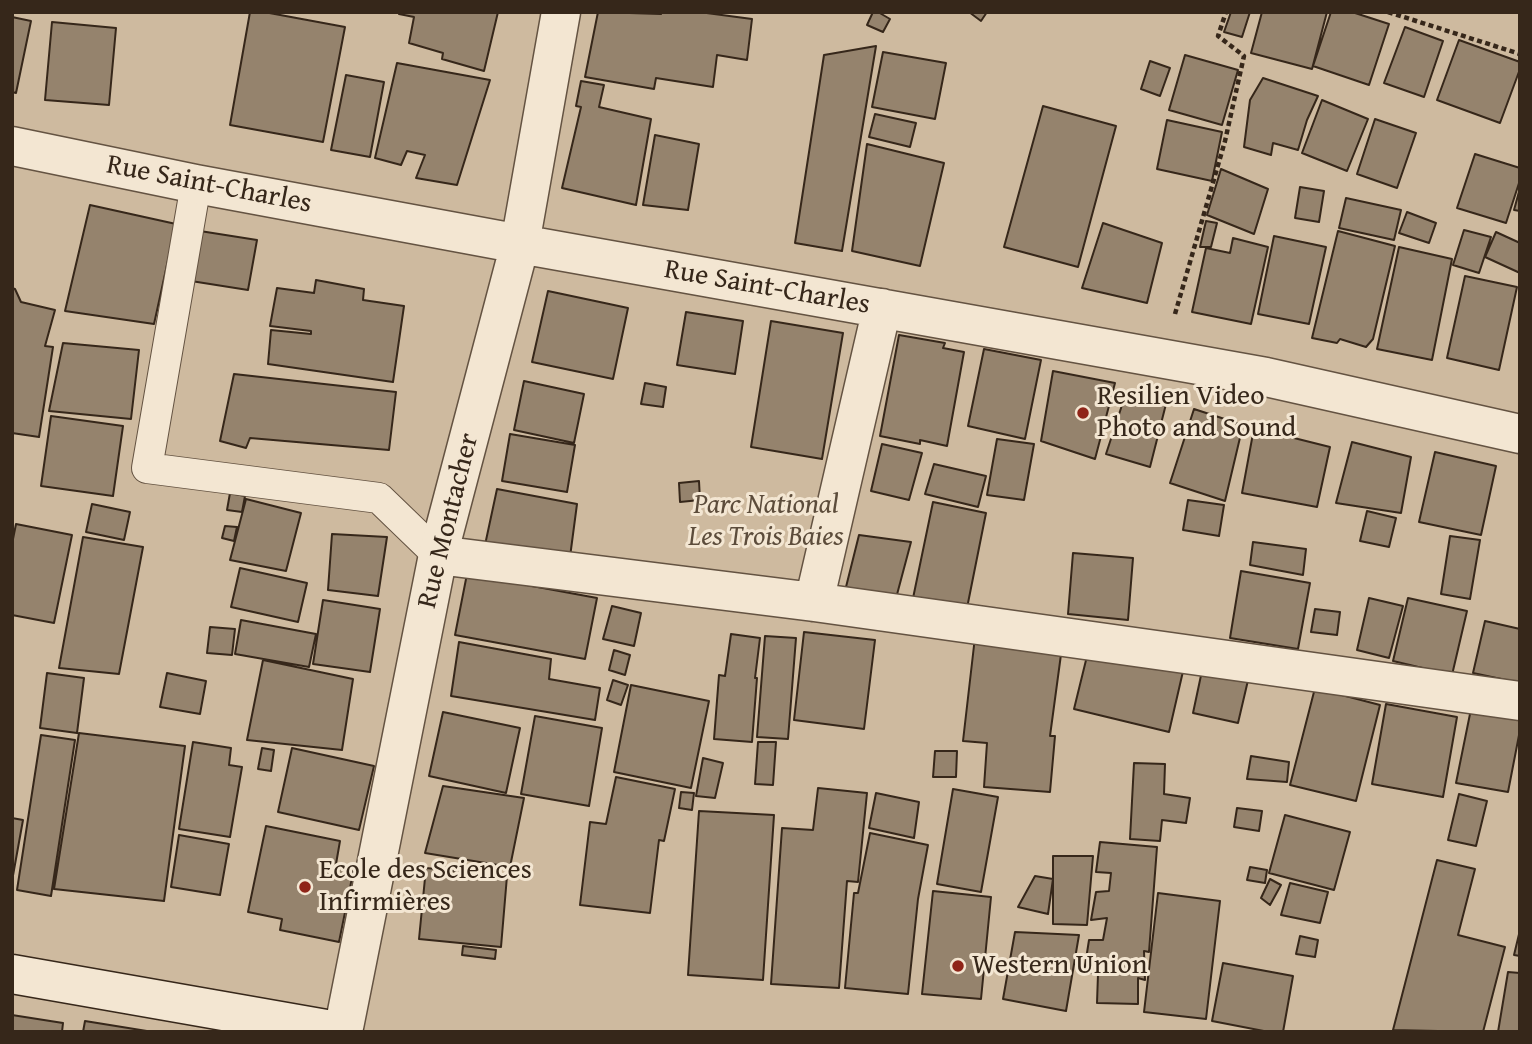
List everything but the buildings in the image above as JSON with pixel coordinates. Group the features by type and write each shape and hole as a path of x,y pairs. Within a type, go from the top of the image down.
{"street":[{"name":"Rue Montacher","path":"343,1032 438,555 520,244 561,12"},
{"name":"Rue Saint-Charles","path":"12,146 196,184 520,244 1266,376 1520,434"},
{"path":"814,602 882,309"},
{"path":"438,555 814,602 1520,701"},
{"path":"12,974 343,1032"}],"lane":[{"path":"196,184 147,468 379,498 438,555"}],"path":[{"path":"1163,358 1225,141 1244,56 1218,36 1226,12"},
{"path":"1388,12 1520,54"}],"green space":[{"name":"Parc National Les Trois Baies","path":"12,12 1520,12 1520,1032 12,1032"}],"place":[{"name":"Resilien Video Photo and Sound","path":"1083,413"},
{"name":"Ecole des Sciences Infirmières","path":"305,887"},
{"name":"Western Union","path":"958,966"}]}
